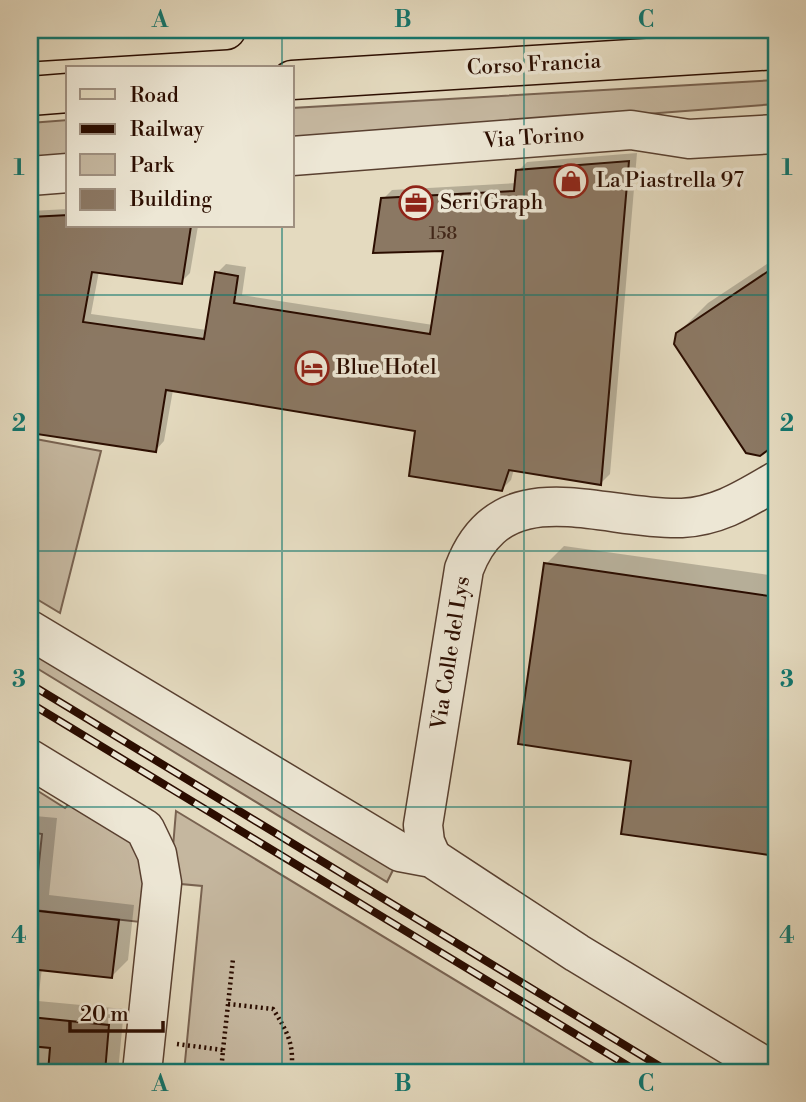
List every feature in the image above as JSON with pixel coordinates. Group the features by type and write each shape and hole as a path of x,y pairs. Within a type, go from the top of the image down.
{"main road":[{"path":"30,42 226,30"},
{"name":"Corso Francia","path":"294,80 776,50"},
{"path":"30,96 66,93"}],"street":[{"name":"Via Torino","path":"294,156 631,130 689,139 776,134"},
{"path":"30,176 66,173"},
{"name":"Via Colle del Lys","path":"432,858 425,842 423,825 464,569 472,549 485,530 503,517 524,508 548,506 682,518 712,514 771,487"},
{"path":"30,630 400,852 432,858 578,953 774,1072"},
{"path":"30,759 145,829 157,854 162,883 144,1056"}],"path":[{"path":"221,1072 233,959"},
{"path":"228,1004 273,1009 290,1036 294,1052 291,1072"},
{"path":"144,1056 223,1049"}],"green space":[{"path":"776,80 776,104 294,141 294,108"},
{"path":"66,120 66,158 30,161 30,123"},
{"path":"30,438 101,451 60,613 30,595"},
{"path":"30,642 393,870 387,882 30,664"},
{"path":"30,786 65,808 75,798 135,835 146,858 140,922 34,910 42,834 30,832"},
{"path":"176,811 607,1072 184,1072 202,886 170,883"}],"building":[{"path":"629,161 601,485 509,470 502,491 409,476 415,431 166,390 156,452 30,433 30,217 66,215 66,228 191,228 182,284 92,272 83,322 204,339 215,272 238,276 234,303 430,334 443,251 373,253 381,198 514,191 516,170"},
{"path":"776,266 776,444 760,456 746,453 674,344 676,333"},
{"path":"544,563 776,597 776,856 621,834 631,761 518,744"},
{"path":"30,910 119,920 112,978 30,969"},
{"path":"30,1017 109,1025 105,1072 48,1072 50,1048 30,1046"}],"railway":[{"path":"30,684 669,1072"},
{"path":"30,703 638,1072"}],"place":[{"name":"La Piastrella 97","path":"571,181"},
{"name":"Seri Graph","path":"416,203"},
{"name":"Blue Hotel","path":"312,368"}]}
